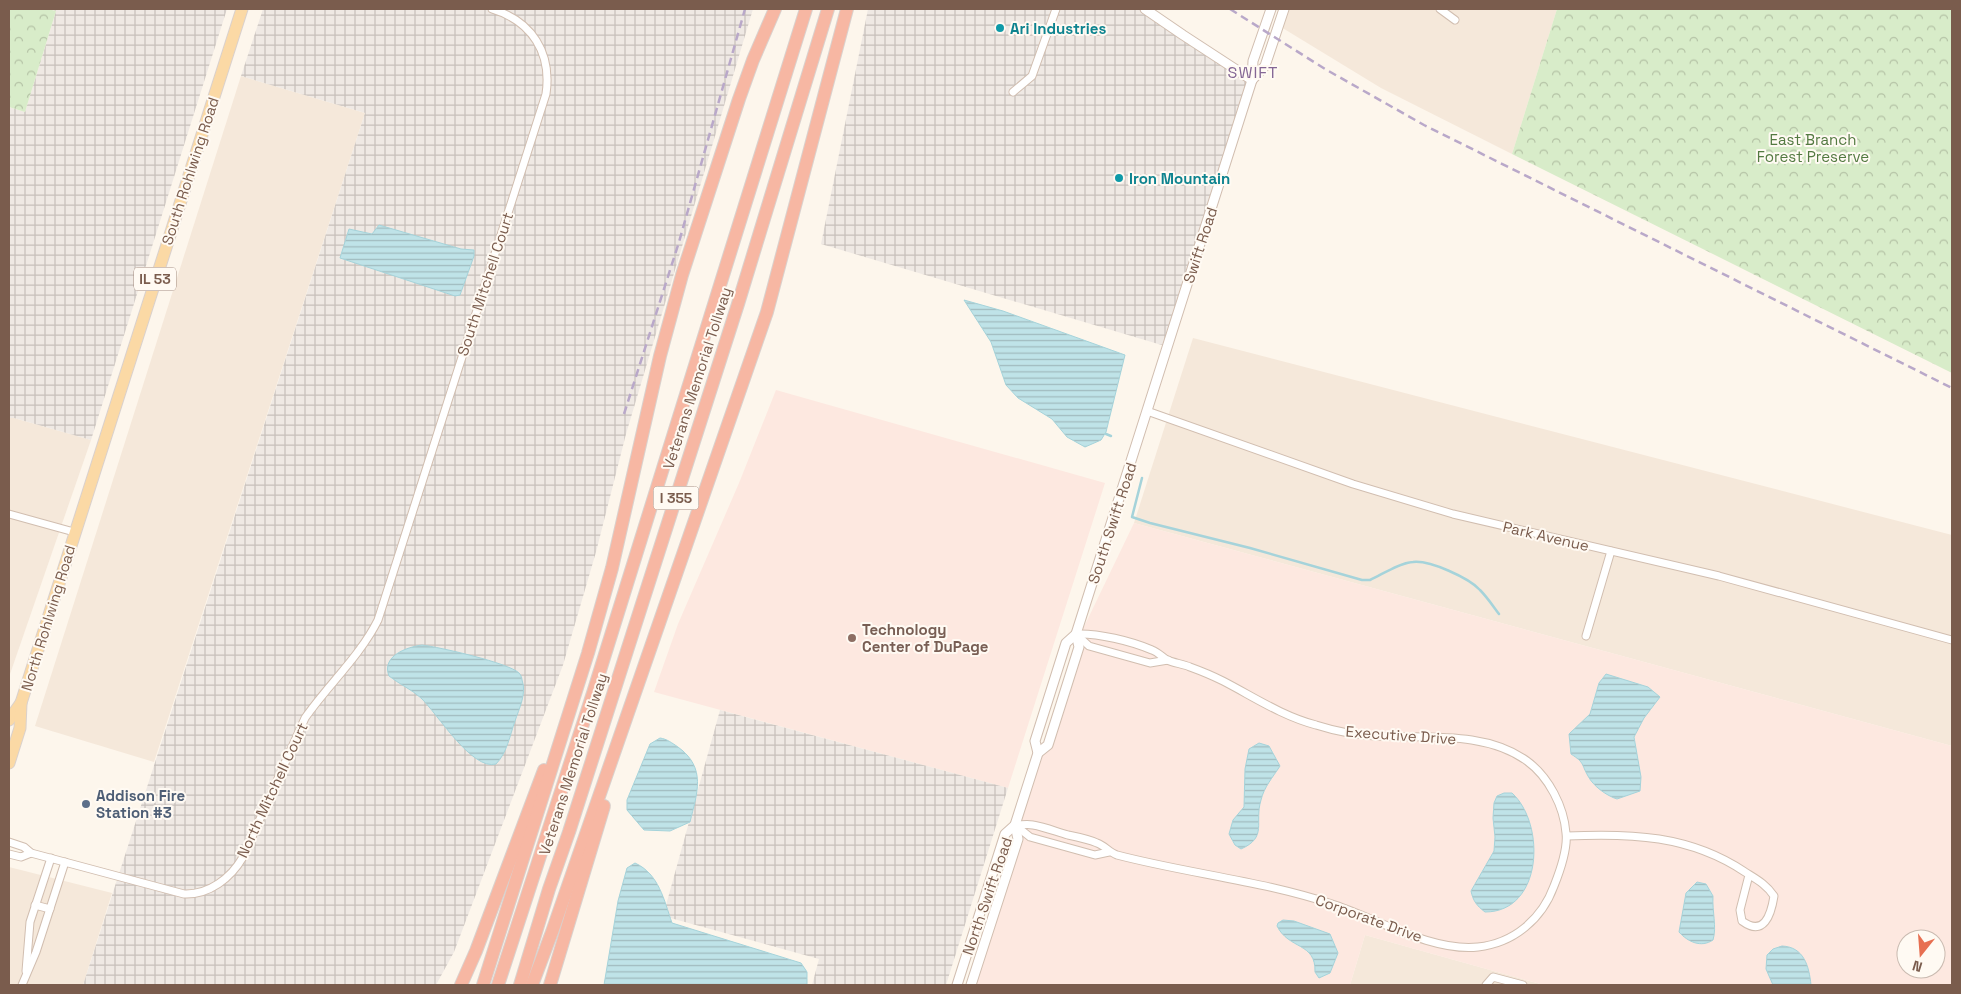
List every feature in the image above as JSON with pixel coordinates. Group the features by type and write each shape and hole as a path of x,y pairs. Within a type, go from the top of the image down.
{"highway":[{"path":"484,985 588,653 612,568 660,356 682,275 739,99 775,9"},
{"name":"Veterans Memorial Tollway","path":"498,985 604,655 806,9"},
{"name":"Veterans Memorial Tollway","path":"520,985 549,889 569,832 738,304 828,9"},
{"path":"532,985 767,312 847,9"},
{"path":"461,985 476,951 588,653"},
{"path":"550,985 594,844 631,704"}],"main road":[{"name":"South Rohlwing Road","path":"74,532 242,9"},
{"name":"North Rohlwing Road","path":"9,763 20,728 21,703 74,532"},
{"name":"North Rohlwing Road","path":"9,720 21,703"}],"street":[{"name":"South Mitchell Court","path":"391,580 546,94 547,75 540,46 517,20 492,9"},
{"path":"1012,92 1032,76 1056,9"},
{"path":"1145,9 1252,80"},
{"name":"Swift Road","path":"1147,411 1252,80 1253,61 1271,9"},
{"name":"Swift Road","path":"1252,80 1265,66 1284,9"},
{"path":"1440,9 1455,20"},
{"name":"Park Avenue","path":"1147,411 1353,484 1454,514 1719,576 1952,640"},
{"name":"South Swift Road","path":"1015,825 1038,753 1035,741 1066,643 1076,634 1147,411"},
{"path":"9,514 74,532"},
{"path":"1586,636 1611,551"},
{"name":"North Mitchell Court","path":"9,842 24,847 31,853 184,894 203,893 228,876 243,857 305,718 373,631 391,580"},
{"name":"South Swift Road","path":"1038,753 1048,745 1079,647 1076,634"},
{"name":"Executive Drive","path":"1076,634 1090,646 1150,663 1168,660"},
{"name":"Executive Drive","path":"1076,634 1093,634 1154,650 1168,660 1203,672 1278,711 1314,725 1366,735 1456,738 1481,742 1507,750 1529,762 1544,777 1560,805 1567,836"},
{"name":"Corporate Drive","path":"1015,825 1030,837 1095,855 1109,852"},
{"name":"Corporate Drive","path":"1015,825 1033,825 1100,844 1109,852 1150,863 1263,884 1293,892 1336,905 1418,937 1445,945 1470,947 1479,947 1502,941 1527,927 1537,917 1554,886 1567,836"},
{"name":"North Swift Road","path":"957,985 1005,834 1015,825 1018,839 971,985"},
{"path":"1567,836 1626,834 1660,838 1708,852 1731,862 1768,886 1774,896 1768,920 1760,926 1750,927 1742,921 1740,910 1750,875"},
{"name":"North Mitchell Court","path":"9,854 21,857 31,853"},
{"path":"25,975 30,922 51,858"},
{"path":"22,985 36,952 65,862"},
{"path":"35,905 50,909"},
{"path":"1486,985 1493,977 1523,985"}],"shaded area":[{"path":"48,9 227,9 91,440 9,418 9,107 25,112 56,11"},
{"path":"263,9 753,9 626,434 596,552 563,665 454,952 436,985 83,985 365,113 241,76"},
{"path":"868,9 1139,9 1249,82 1165,346 821,244"},
{"path":"1281,9 1557,9 1512,154 1381,88 1276,24"},
{"path":"241,76 365,113 154,762 35,726"},
{"path":"1193,338 1952,535 1952,746 1134,523"},
{"path":"776,390 1105,483 1008,788 654,692 678,624 739,483"},
{"path":"9,418 91,440 9,677"},
{"path":"1134,523 1952,746 1952,985 1544,985 1365,935 1350,985 966,985 1082,631"},
{"path":"720,710 1008,788 946,985 812,985 819,959 663,916"},
{"path":"9,867 112,893 83,985 9,985"},
{"path":"1365,935 1544,985 1350,985"}],"green space":[{"path":"9,9 48,9 56,11 25,112 9,107"},
{"name":"East Branch Forest Preserve","path":"1557,9 1952,9 1952,373 1512,154"}],"water":[{"path":"379,225 461,249 474,250 474,256 460,295 455,296 340,258 349,229 372,234"},
{"path":"964,300 1003,311 1125,355 1106,432 1101,440 1085,447 1067,437 1052,419 1018,398 1006,385 991,342"},
{"path":"422,645 488,660 513,669 522,677 524,690 522,701 506,749 496,764 487,764 476,759 421,698 389,676 389,663 392,658 403,650"},
{"path":"1606,674 1648,687 1660,697 1644,718 1634,737 1641,777 1640,791 1617,799 1605,793 1590,780 1581,762 1571,754 1569,734 1590,714 1599,683"},
{"path":"660,738 672,743 687,755 693,764 698,782 690,822 670,831 644,830 627,810 627,800 650,744"},
{"path":"1259,743 1269,746 1280,766 1262,795 1255,840 1241,849 1235,845 1229,834 1233,820 1244,807 1245,769 1249,749"},
{"path":"1504,793 1512,793 1523,807 1530,825 1534,844 1533,864 1528,883 1518,898 1504,908 1485,912 1476,903 1471,891 1494,851 1494,803 1497,796"},
{"path":"635,863 650,874 660,888 672,923 801,963 807,972 807,985 604,985 618,901 627,868"},
{"path":"1697,882 1706,884 1713,896 1714,935 1713,940 1704,944 1686,939 1679,932 1686,893"},
{"path":"1283,920 1294,921 1330,934 1338,953 1330,973 1319,978 1315,972 1314,962 1307,951 1282,934 1277,926"},
{"path":"1782,946 1796,950 1804,959 1809,971 1811,985 1773,985 1766,969 1767,955 1773,949"}],"waterway":[{"path":"1106,434 1111,436"},
{"path":"1142,478 1132,517 1362,580 1370,580 1408,563 1420,562 1429,564 1449,571 1475,585 1499,614"}],"railway":[{"path":"624,414 679,242 745,9"},
{"path":"1230,9 1325,69 1424,125 1952,388"}],"place":[{"name":"Ari Industries","path":"1000,28"},
{"name":"Iron Mountain","path":"1119,178"},
{"name":"Technology Center of DuPage","path":"852,638"},
{"name":"Addison Fire Station #3","path":"86,804"}],"district":[{"name":"SWIFT","path":"1253,72"}]}
